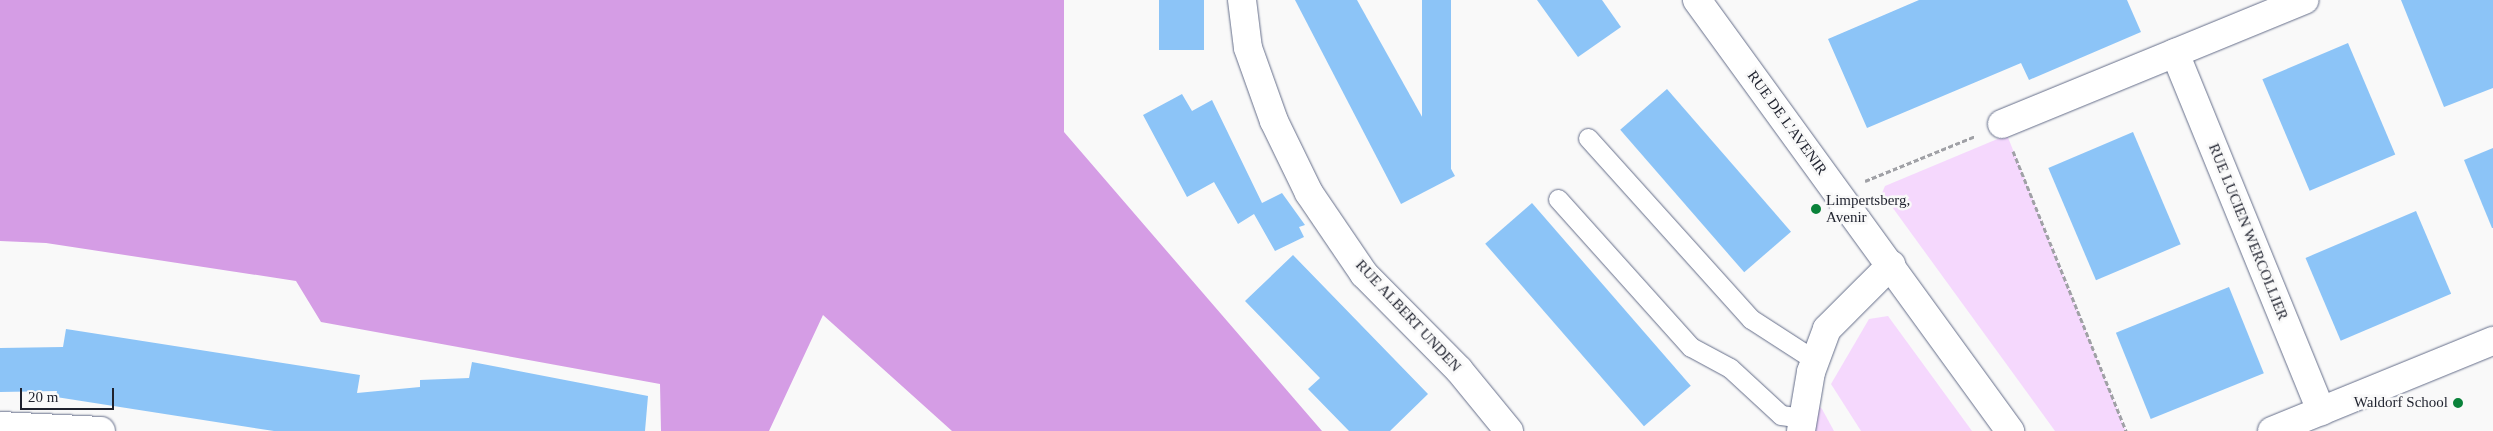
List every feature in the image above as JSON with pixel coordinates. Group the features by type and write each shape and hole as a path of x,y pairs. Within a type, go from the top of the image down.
{"street":[{"name":"RUE ALBERT UNDEN","path":"1242,0 1252,57 1274,121 1309,193 1364,274 1459,370 1509,431"},
{"name":"RUE DE L'AVENIR","path":"1697,0 1891,265"},
{"path":"2002,124 2305,0"},
{"name":"RUE LUCIEN WERCOLLIER","path":"2175,53 2321,411"},
{"path":"1802,425 1816,361 1827,328 1891,265 2010,431"},
{"path":"2272,431 2493,341"},
{"path":"0,426 100,431"}],"lane":[{"path":"1588,138 1751,319 1816,361"},
{"path":"1558,199 1691,347 1730,368 1781,415 1802,425"}],"path":[{"path":"1838,192 2002,124 2126,431"}],"shaded area":[{"path":"0,0 1064,0 1064,132 1322,431 952,431 823,315 769,431 661,431 660,384 321,322 296,281 46,243 0,241"},
{"path":"2007,135 2126,431 2055,431 1882,193 1885,186"},
{"path":"1888,316 1972,431 1861,431 1831,384 1869,319"},
{"path":"1817,404 1822,409 1834,431 1813,431"}],"building":[{"path":"1159,0 1204,0 1204,50 1159,50"},
{"path":"1295,0 1357,0 1455,176 1401,204"},
{"path":"1422,0 1451,0 1451,173 1422,173"},
{"path":"1537,0 1602,0 1621,27 1578,57"},
{"path":"1919,0 2127,0 2141,32 2029,80 2021,63 1867,128 1828,39"},
{"path":"2401,0 2493,0 2493,88 2444,107"},
{"path":"2348,43 2395,154 2310,191 2262,79"},
{"path":"1667,89 1791,232 1744,272 1620,130"},
{"path":"1182,94 1192,111 1212,100 1262,203 1282,193 1305,225 1299,227 1304,237 1275,251 1254,214 1238,224 1214,182 1187,197 1143,115"},
{"path":"2133,132 2181,244 2096,280 2048,168"},
{"path":"2493,148 2493,228 2492,228 2464,160"},
{"path":"1532,203 1691,386 1644,426 1485,244"},
{"path":"2416,211 2451,294 2341,341 2306,258"},
{"path":"1293,255 1428,394 1390,431 1349,431 1308,389 1320,378 1245,301"},
{"path":"2229,287 2264,373 2151,419 2116,333"},
{"path":"66,329 360,375 357,393 420,387 420,380 469,378 472,362 648,396 645,431 274,431 56,397 57,391 0,392 0,348 63,347"}],"place":[{"name":"Limpertsberg, Avenir","path":"1816,209"},
{"name":"Waldorf School","path":"2458,403"}]}
